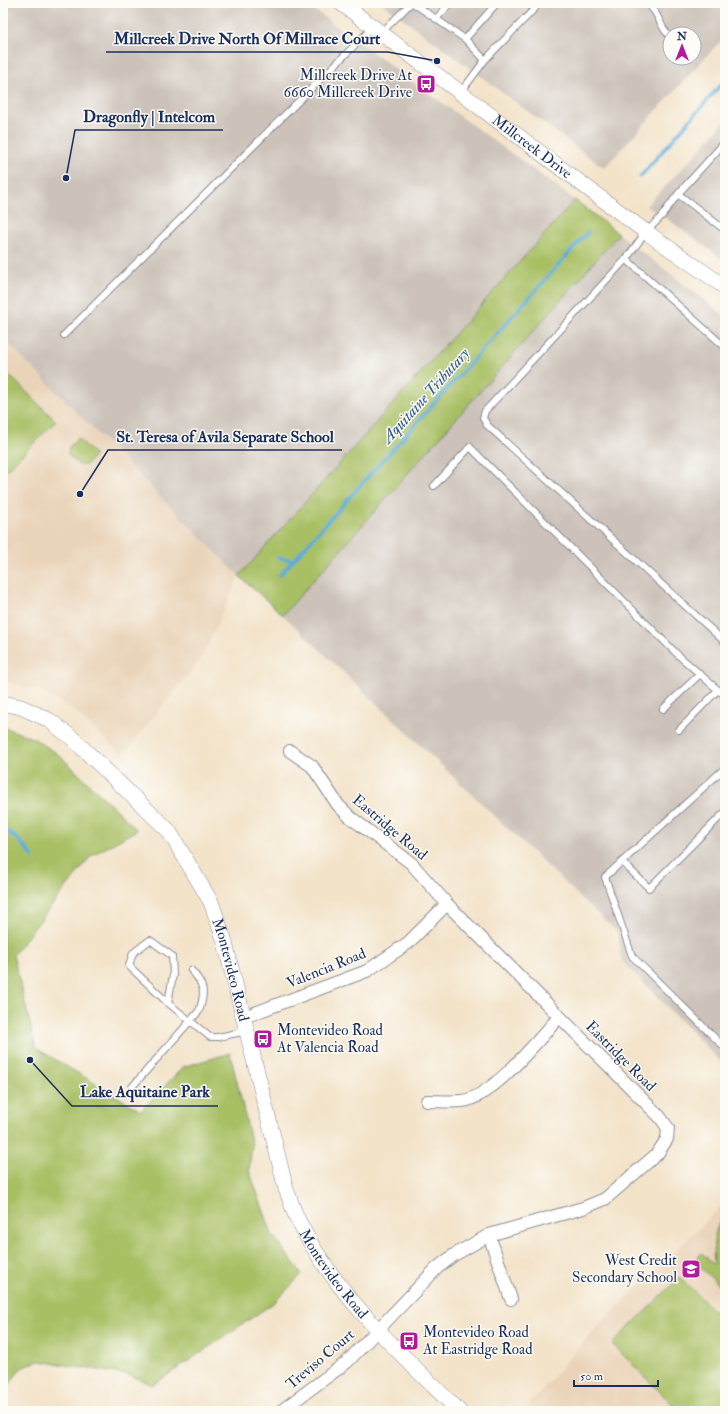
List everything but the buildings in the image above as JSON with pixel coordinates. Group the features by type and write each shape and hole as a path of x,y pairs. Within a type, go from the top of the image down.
{"street":[{"name":"Millcreek Drive","path":"341,3 646,232 725,287"},
{"name":"Montevideo Road","path":"3,703 21,708 49,720 72,738 169,831 211,902 224,939 286,1189 297,1219 316,1254 336,1282 377,1330 459,1411"},
{"name":"Eastridge Road","path":"290,751 312,766 338,805 350,817 411,863 447,904 660,1118 668,1128 668,1139 657,1154 605,1199 583,1208 489,1235 454,1255 437,1268 377,1330"},
{"name":"Valencia Road","path":"245,1024 367,971 408,943 447,904"},
{"path":"428,1101 462,1101 476,1096 489,1088 506,1073 559,1017"},
{"path":"489,1235 511,1299"},
{"name":"Treviso Court","path":"281,1411 347,1362 377,1330"}],"lane":[{"path":"64,335 377,29 412,3 465,39 485,60"},
{"path":"436,18 450,3"},
{"path":"465,39 497,3"},
{"path":"460,93 485,60 540,3"},
{"path":"647,3 656,10 662,26"},
{"path":"725,142 678,194 661,217 646,232 626,259 485,411 484,418 487,425 725,642"},
{"path":"678,194 725,230"},
{"path":"626,259 725,347"},
{"path":"434,486 470,447 699,675 725,696"},
{"path":"663,709 699,675"},
{"path":"680,730 718,690"},
{"path":"725,768 605,877 632,956 725,1048"},
{"path":"622,862 649,888 725,812"},
{"path":"168,1003 173,975 172,956 150,940 133,953 129,966 168,1003 191,1020 210,1037 218,1038 245,1024"},
{"path":"132,1087 199,1011 203,1000 203,987 200,979 191,970"}],"shaded area":[{"path":"3,3 305,3 575,200 239,576 3,338"},
{"path":"382,3 725,3 725,36 702,61 702,26 662,26 662,66 698,66 604,168"},
{"path":"725,121 725,261 669,220 646,206 696,154"},
{"path":"619,234 725,316 725,1066 622,961 618,933 283,615"},
{"path":"3,338 239,576 203,656 123,755 74,711 44,692 3,681"},
{"name":"West Credit Secondary School","path":"725,1203 725,1411 524,1411 590,1334"}],"green space":[{"path":"575,200 619,234 283,615 239,576"},
{"path":"3,369 56,421 3,474"},
{"path":"78,438 95,455 86,465 79,465 68,455 69,447"},
{"path":"3,727 33,738 58,754 137,830 91,856 13,955 36,1048 141,1111 183,1067 230,1053 252,1145 249,1170 272,1234 302,1274 275,1302 153,1385 129,1375 39,1361 21,1368 3,1394"},
{"path":"725,1212 725,1291 694,1261 702,1253 714,1265 713,1251 716,1231"},
{"path":"680,1277 725,1322 725,1411 679,1411 612,1344"}],"waterway":[{"name":"Aquitaine Tributary","path":"640,177 725,80"},
{"name":"Aquitaine Tributary","path":"280,575 588,232"},
{"path":"278,558 293,560"},
{"path":"3,828 19,840 33,857"}],"place":[{"name":"Millcreek Drive North Of Millrace Court","path":"437,61"},
{"name":"Millcreek Drive At 6660 Millcreek Drive","path":"426,84"},
{"name":"Dragonfly | Intelcom","path":"66,178"},
{"name":"St. Teresa of Avila Separate School","path":"80,494"},
{"name":"Montevideo Road At Valencia Road","path":"263,1039"},
{"name":"Lake Aquitaine Park","path":"30,1060"},
{"name":"West Credit Secondary School","path":"691,1269"},
{"name":"Montevideo Road At Eastridge Road","path":"409,1341"}]}
